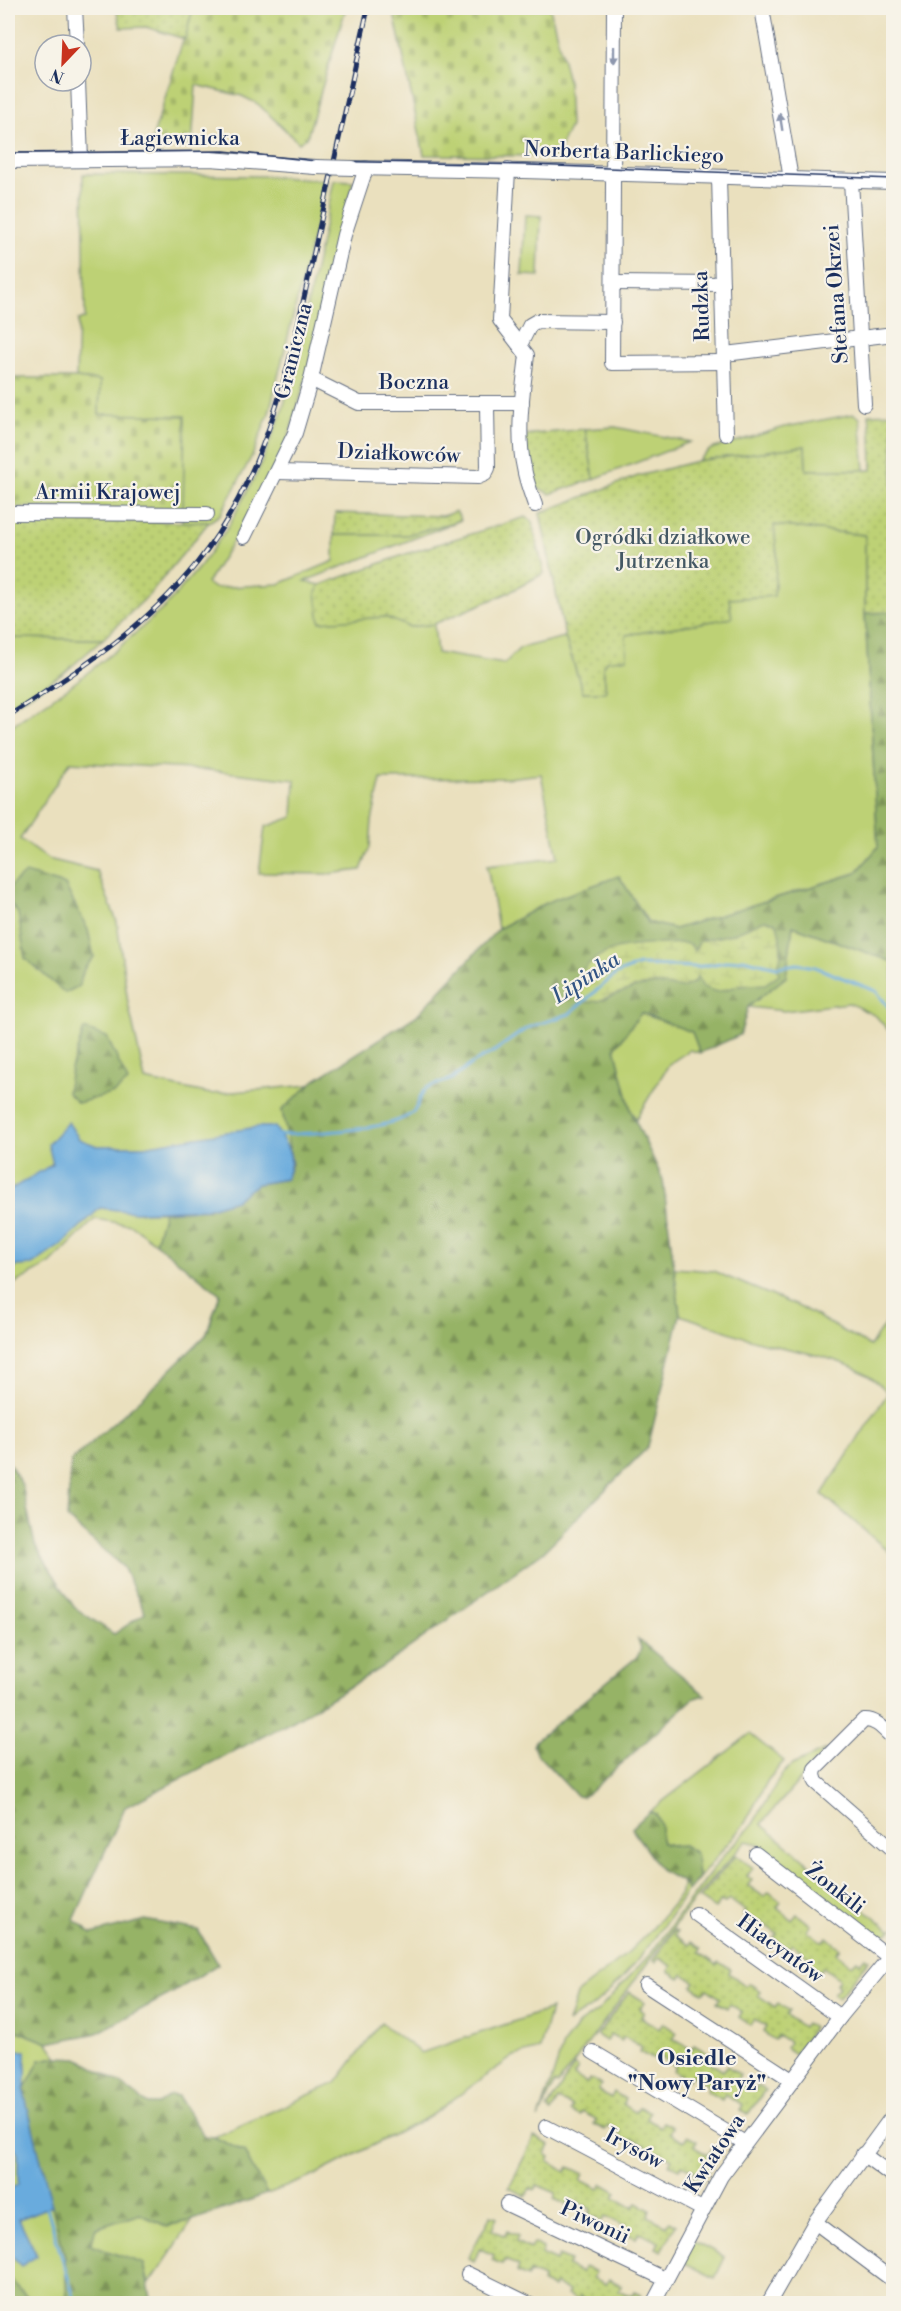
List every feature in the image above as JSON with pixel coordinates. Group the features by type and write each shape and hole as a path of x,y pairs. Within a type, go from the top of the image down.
{"street":[{"path":"75,8 76,33"},
{"path":"614,8 612,363 725,358 894,334"},
{"path":"762,8 790,179"},
{"path":"78,93 81,160"},
{"name":"Łagiewnicka","path":"8,161 210,159 359,168"},
{"name":"Norberta Barlickiego","path":"359,168 508,170 894,182"},
{"name":"Graniczna","path":"244,537 294,433 311,379 359,168"},
{"path":"508,170 500,320 527,355 522,403 521,446 524,468 535,505"},
{"name":"Rudzka","path":"719,177 726,434"},
{"name":"Stefana Okrzei","path":"851,181 864,404"},
{"path":"613,284 722,284"},
{"path":"520,345 530,325 537,321 613,322"},
{"name":"Boczna","path":"311,379 359,404 522,403"},
{"name":"Działkowców","path":"277,472 478,477 485,474 488,468 487,405"},
{"name":"Armii Krajowej","path":"8,513 207,514"},
{"path":"894,1739 877,1723 864,1720 814,1769 816,1782 894,1850"},
{"name":"Żonkili","path":"756,1854 891,1955"},
{"name":"Hiacyntów","path":"696,1914 840,2017"},
{"name":"Kwiatowa","path":"653,2304 721,2176 840,2017 891,1955"},
{"path":"646,1985 792,2080"},
{"path":"593,2052 745,2143"},
{"path":"774,2301 815,2222 894,2114"},
{"name":"Irysów","path":"546,2127 702,2209"},
{"path":"863,2154 894,2177"},
{"name":"Piwonii","path":"507,2204 665,2279"},
{"path":"815,2222 894,2281"},
{"path":"468,2274 529,2304"}],"green space":[{"path":"116,8 193,8 185,39 146,27 121,28"},
{"path":"193,8 346,8 307,137 299,143 258,104 242,96 196,85 192,145 151,143"},
{"path":"393,8 550,8 568,81 570,126 556,156 424,155"},
{"path":"83,174 262,176 327,180 269,413 253,454 220,515 209,522 182,522 183,509 99,414 100,381 76,378 78,320 85,319"},
{"path":"334,180 353,181 314,352 287,442 254,507 207,583 214,588 279,584 334,561 334,535 407,535 461,520 305,581 320,585 316,593 358,618 385,617 410,627 434,624 437,653 504,664 520,648 565,637 583,692 606,691 603,667 625,635 731,618 729,599 777,555 773,525 865,535 865,613 878,848 856,873 675,929 550,901 498,929 487,866 558,858 541,774 508,778 381,779 372,821 370,847 361,870 328,874 259,873 265,827 293,817 295,780 208,770 70,762 20,839 48,859 97,871 117,922 128,1003 145,1080 211,1094 310,1085 282,1110 291,1154 274,1127 257,1127 144,1146 97,1146 79,1139 43,1171 8,1191 8,728 69,687 165,607 201,565 228,527 258,471 282,412 296,359"},
{"path":"525,215 541,216 539,276 522,275"},
{"path":"8,378 76,378 100,381 99,414 185,416 183,509 8,507"},
{"name":"Ogródki działkowe Jutrzenka","path":"893,413 893,612 865,613 865,535 774,525 777,555 774,596 729,599 732,618 626,635 627,658 606,661 603,666 606,692 583,692 565,637 540,513 638,476 697,461 805,446 806,470 872,470 869,414"},
{"path":"854,414 860,418 865,470 806,470 805,446 697,461 711,449 785,427"},
{"path":"615,427 690,442 594,479 585,429"},
{"path":"585,429 594,479 550,494 536,487 531,476 524,435"},
{"path":"456,511 461,520 407,535 334,535 335,513 443,516"},
{"name":"Ogródki działkowe Jutrzenka","path":"526,517 532,522 544,573 510,592 434,624 410,627 385,617 320,622 316,593 320,585 409,553"},
{"path":"8,520 209,522 149,595 103,639 8,638"},
{"path":"893,612 893,962 793,926 786,977 748,1007 740,1035 700,1053 692,1032 641,1013 615,1048 631,1111 663,1180 680,1315 648,1447 543,1552 382,1667 293,1721 125,1807 74,1920 92,1934 145,1920 198,1930 218,1964 174,1992 97,2033 48,2043 8,2027 8,1461 22,1485 35,1545 74,1607 114,1634 145,1613 123,1567 67,1518 71,1461 146,1394 206,1335 220,1294 155,1243 164,1212 206,1209 235,1200 257,1184 286,1179 292,1164 282,1110 315,1080 416,1016 498,929 550,901 619,876 648,922 675,929 856,873 878,847 865,613"},
{"path":"8,638 103,639 64,673 8,709"},
{"path":"25,873 65,885 88,930 94,957 84,969 79,986 65,993 25,958 18,913 8,901 8,888"},
{"path":"765,920 776,923 781,951 779,974 765,984 738,986 717,992 703,987 697,976 695,982 682,988 657,984 636,987 598,1001 580,1003 581,973 591,962 602,955 627,947 683,943 691,945 694,951 700,941 732,934"},
{"path":"793,926 893,962 893,1036 876,1016 849,1003 784,1011 748,1007 785,977"},
{"path":"641,1013 692,1032 700,1053 690,1050 669,1064 636,1119 631,1111 615,1048"},
{"path":"84,1029 107,1037 128,1082 114,1093 78,1103 67,1093 71,1069"},
{"path":"100,1208 164,1212 155,1243 131,1225 95,1219 50,1264 8,1287 8,1277 17,1266 32,1265 61,1245"},
{"path":"674,1268 713,1271 804,1309 870,1346 893,1312 893,1555 822,1494 888,1393 860,1371 844,1364 756,1341 680,1315"},
{"path":"638,1639 705,1695 693,1699 589,1793 582,1797 577,1796 536,1753 533,1746 535,1741 638,1656 641,1648"},
{"path":"750,1734 784,1761 768,1780 745,1823 698,1879 696,1853 683,1845 662,1843 657,1819 652,1812 649,1812"},
{"path":"826,1750 761,1824 889,1929 893,1929 883,1937 871,1933 759,1844 746,1841 693,1901 558,2084 554,2083 539,2119 563,2045 579,2024 598,2011 651,1953 723,1856 753,1824 782,1774 792,1765"},
{"path":"649,1812 656,1814 660,1823 662,1843 683,1845 696,1854 698,1879 687,1892 686,1886 679,1880 661,1871 632,1828"},
{"path":"736,1855 753,1868 747,1876 752,1880 748,1885 764,1897 769,1892 781,1902 777,1908 792,1920 797,1914 811,1925 807,1930 822,1942 827,1937 840,1948 836,1953 852,1965 857,1960 860,1963 865,1957 869,1960 838,1998 833,1994 839,1987 836,1984 839,1979 823,1967 819,1972 805,1961 808,1956 792,1944 788,1949 774,1938 777,1934 761,1922 758,1926 743,1915 745,1911 729,1899 725,1903 721,1901 715,1909 699,1898"},
{"path":"682,1884 687,1888 687,1892 633,1965 595,2004 568,2023 578,1992 620,1960 652,1929 681,1894"},
{"path":"674,1930 677,1932 675,1935 689,1945 691,1942 701,1949 699,1952 717,1965 719,1962 731,1970 729,1973 746,1986 749,1983 760,1991 758,1995 775,2007 778,2003 789,2011 786,2015 803,2027 806,2023 813,2028 795,2054 786,2048 789,2042 778,2035 774,2040 763,2032 766,2027 754,2019 750,2025 739,2017 742,2012 730,2004 727,2008 717,2002 720,1998 707,1989 703,1993 692,1986 695,1982 683,1974 680,1978 669,1971 672,1966 659,1958 656,1962 653,1960"},
{"path":"629,1992 645,2002 640,2009 644,2012 641,2017 659,2029 663,2023 677,2033 673,2039 691,2049 694,2045 709,2054 706,2060 723,2071 727,2066 740,2075 737,2080 754,2091 758,2086 765,2090 748,2114 740,2110 743,2105 725,2094 722,2100 706,2091 709,2086 691,2075 688,2080 673,2071 675,2066 658,2056 655,2060 639,2052 642,2047 624,2037 621,2041 610,2035 606,2041 597,2035"},
{"path":"551,2009 540,2049 514,2056 428,2117 311,2177 267,2194 244,2152 214,2137 336,2083 381,2023 421,2053"},
{"path":"8,2027 48,2043 58,2057 40,2060 23,2092 26,2051 8,2051"},
{"path":"58,2057 78,2058 120,2083 148,2104 158,2104 170,2095 178,2096 204,2136 214,2137 244,2152 267,2194 193,2220 166,2226 140,2214 96,2228 90,2245 144,2264 152,2303 8,2303 8,2277 27,2297 67,2300 65,2257 23,2092 40,2060"},
{"path":"574,2065 578,2068 574,2076 587,2083 590,2079 601,2085 598,2090 611,2098 614,2092 625,2099 623,2104 635,2112 639,2107 650,2113 647,2119 660,2127 663,2122 673,2127 670,2133 684,2141 687,2136 697,2141 694,2147 708,2155 711,2150 718,2154 702,2181 693,2177 695,2172 682,2165 679,2169 669,2164 672,2159 657,2151 654,2156 644,2150 646,2146 632,2139 629,2143 619,2137 621,2133 608,2126 605,2130 594,2124 596,2119 582,2112 580,2116 570,2111 572,2106 558,2100 551,2112 547,2109"},
{"path":"534,2137 550,2145 546,2154 550,2157 548,2162 566,2172 569,2167 584,2174 581,2180 599,2189 603,2184 617,2192 614,2197 633,2208 637,2203 650,2210 648,2216 666,2226 669,2221 676,2225 662,2251 656,2248 659,2242 639,2233 636,2238 623,2232 625,2226 605,2216 602,2221 589,2215 591,2209 571,2200 568,2205 554,2199 556,2193 537,2185 534,2190 530,2188 526,2196 509,2188"},
{"path":"8,2143 18,2153 18,2184 8,2191"},
{"path":"52,2206 65,2257 67,2300 27,2297 8,2277 8,2252 37,2255 19,2219"},
{"path":"140,2214 166,2226 193,2220 149,2285 144,2264 90,2245 96,2228"},
{"path":"491,2215 497,2217 492,2230 505,2236 507,2231 518,2236 516,2242 530,2249 533,2243 543,2248 541,2254 556,2261 558,2256 569,2261 567,2266 581,2273 584,2267 596,2272 593,2278 606,2284 609,2279 621,2285 619,2290 632,2296 634,2292 641,2295 637,2303 594,2303 580,2296 578,2300 567,2295 569,2291 555,2284 553,2288 542,2283 543,2278 530,2272 527,2277 517,2272 519,2266 505,2260 502,2264 492,2260 494,2255 480,2249 474,2261 468,2258"},
{"path":"694,2241 725,2257 715,2278 683,2262"}],"water":[{"path":"68,1122 79,1139 97,1146 144,1146 257,1127 275,1127 289,1152 289,1170 286,1179 257,1184 235,1200 206,1209 136,1212 100,1208 61,1245 32,1265 17,1266 8,1277 8,1191 53,1164 48,1144"},
{"path":"8,2051 26,2051 24,2092 52,2206 19,2219 37,2256 21,2266 8,2253 8,2191 18,2184 18,2153 8,2143"}],"waterway":[{"name":"Lipinka","path":"279,1135 350,1130 403,1118 413,1112 426,1088 452,1079 527,1028 569,1014 616,974 639,965 697,967 743,959 777,967 797,964 815,967 876,991 894,1014"},
{"name":"Lipinka","path":"8,2026 8,2040"},
{"name":"Lipinka","path":"47,2208 76,2304"}],"tram line":[{"path":"8,153 224,151 316,161 530,165 894,179"}],"railway":[{"path":"8,716 109,647 155,608 197,563 222,528 243,490 274,412 297,330 368,8"}],"district":[{"name":"Osiedle \"Nowy Paryż\"","path":"697,2070"}]}
